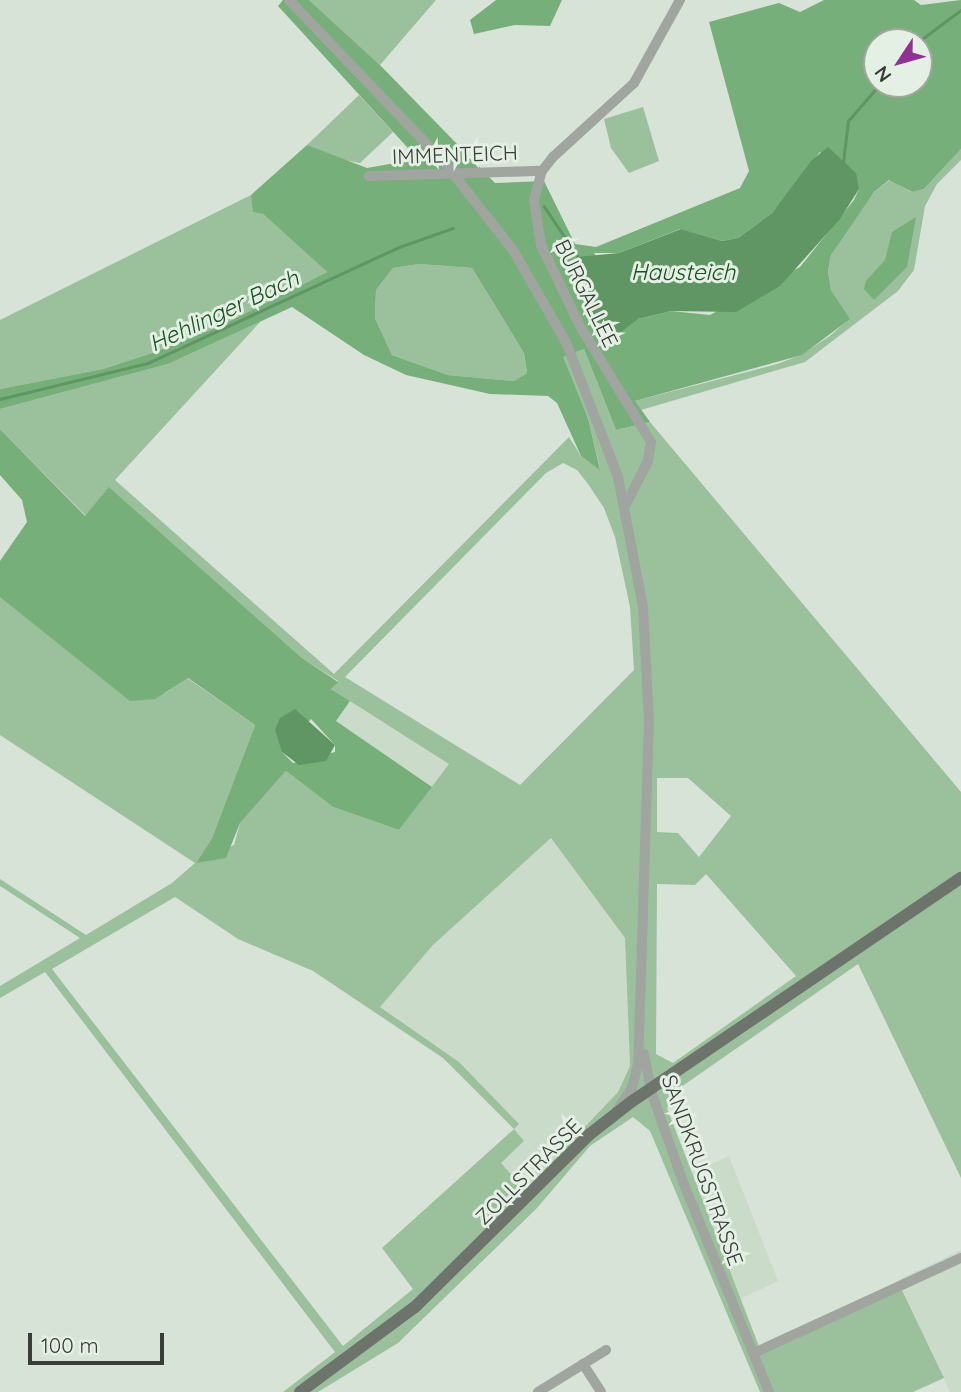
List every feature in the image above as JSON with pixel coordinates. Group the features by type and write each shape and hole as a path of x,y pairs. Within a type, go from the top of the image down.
{"main road":[{"name":"ZOLLSTRASSE","path":"307,1390 432,1292 607,1121 961,878"}],"street":[{"path":"289,0 466,188 547,306 596,412 618,477 643,607 648,671 645,952 640,968 638,1064 632,1088 607,1121"},
{"path":"542,171 634,83 680,0"},
{"name":"IMMENTEICH","path":"369,176 542,171"},
{"name":"BURGALLEE","path":"542,171 534,200 541,245 597,359 651,442 625,506"},
{"path":"618,477 642,469"},
{"name":"SANDKRUGSTRASSE","path":"645,952 643,1046 651,1091 769,1392"},
{"path":"754,1353 961,1258"},
{"path":"537,1392 606,1350"},
{"path":"583,1364 601,1392"}],"shaded area":[{"path":"283,0 309,0 380,65 495,183 544,181 575,244 596,247 740,188 749,171 709,22 779,3 800,12 824,0 914,0 921,5 961,0 961,149 924,189 912,192 889,180 874,192 831,255 828,271 831,290 850,319 802,355 635,401 650,422 616,430 584,349 563,357 588,418 600,470 581,456 557,403 548,396 490,394 406,375 364,355 292,307 168,364 0,409 0,389 103,369 155,352 220,326 327,272 263,214 253,212 251,195 307,145 367,168 418,159 278,6","holes":["820,152 859,189 854,200 800,267 710,315 671,311 638,319 594,253 619,253 680,229 722,241 738,238 772,213","419,264 472,268 524,353 527,373 514,381 448,375 392,355 375,318 376,290 393,268"]},
{"path":"309,0 436,0 380,65"},
{"path":"496,0 562,0 550,26 515,25 474,34 470,20"},
{"path":"359,95 393,132 360,163 329,157 307,145"},
{"path":"643,107 659,161 629,173 611,148 604,119"},
{"path":"961,149 961,160 937,184 925,206 914,270 898,291 805,362 641,410 635,401 777,364 801,355 831,335 849,319 831,290 828,271 831,255 846,231 874,192 890,180 911,192 924,189"},
{"path":"251,195 254,212 263,214 327,272 220,326 155,352 103,369 0,389 0,320"},
{"path":"916,217 907,267 874,300 864,289 866,281 885,260 892,232"},
{"path":"419,264 472,268 524,353 527,373 514,381 448,375 392,355 375,318 376,290 393,268"},
{"path":"261,321 115,480 334,674 569,437 581,456 600,469 588,418 562,357 584,349 616,430 650,422 961,792 961,1178 858,964 681,1087 667,1108 762,1354 902,1290 944,1378 913,1392 760,1392 650,1131 633,1117 590,1146 537,1208 398,1343 318,1392 283,1392 335,1352 45,972 0,998 0,986 80,938 0,886 0,879 86,935 172,883 195,863 0,735 0,597 165,693 187,678 255,725 212,838 196,863 234,845 240,823 286,771 333,807 399,830 449,764 331,689 338,681 302,658 110,488 86,516 0,429 0,409 168,364","holes":["563,463 577,470 604,508 615,537 630,607 634,670 520,785 345,677 546,473","657,778 688,778 731,816 699,857 678,833 657,832","551,838 625,938 630,1066 618,1092 525,1190 501,1163 524,1141 514,1129 519,1124 459,1062 380,1007 433,945","706,874 796,976 673,1063 656,1054 657,884 695,885","175,897 238,939 313,971 443,1058 514,1129 382,1248 413,1289 343,1346 52,969"]},
{"path":"0,429 85,516 109,487 302,658 338,682 331,689 350,701 336,721 432,787 399,830 333,807 286,771 240,823 226,858 196,863 212,838 255,725 188,678 155,699 130,701 0,597 0,561 27,522 22,500 0,475","holes":["311,719 335,745 335,752 293,763 282,752"]},
{"path":"350,701 450,763 432,787 336,721"},
{"path":"551,838 625,938 630,1066 618,1092 525,1191 501,1163 514,1129 459,1062 379,1007 433,945"},
{"path":"729,1156 778,1281 740,1299 689,1174"},
{"path":"961,1250 961,1392 950,1392 898,1280"}],"water":[{"name":"Hausteich","path":"828,147 856,173 859,189 840,219 780,286 736,312 671,311 638,319 617,335 599,332 573,276 577,257 619,253 681,229 722,241 738,238 772,213 812,160"},
{"path":"295,709 335,745 326,761 299,765 282,752 275,730 280,718"}],"waterway":[{"name":"Hehlinger Bach","path":"933,31 961,10"},
{"name":"Hehlinger Bach","path":"843,162 848,121 868,98"},
{"name":"Hehlinger Bach","path":"544,206 579,258"},
{"name":"Hehlinger Bach","path":"0,399 148,363 399,247 453,228"}]}
